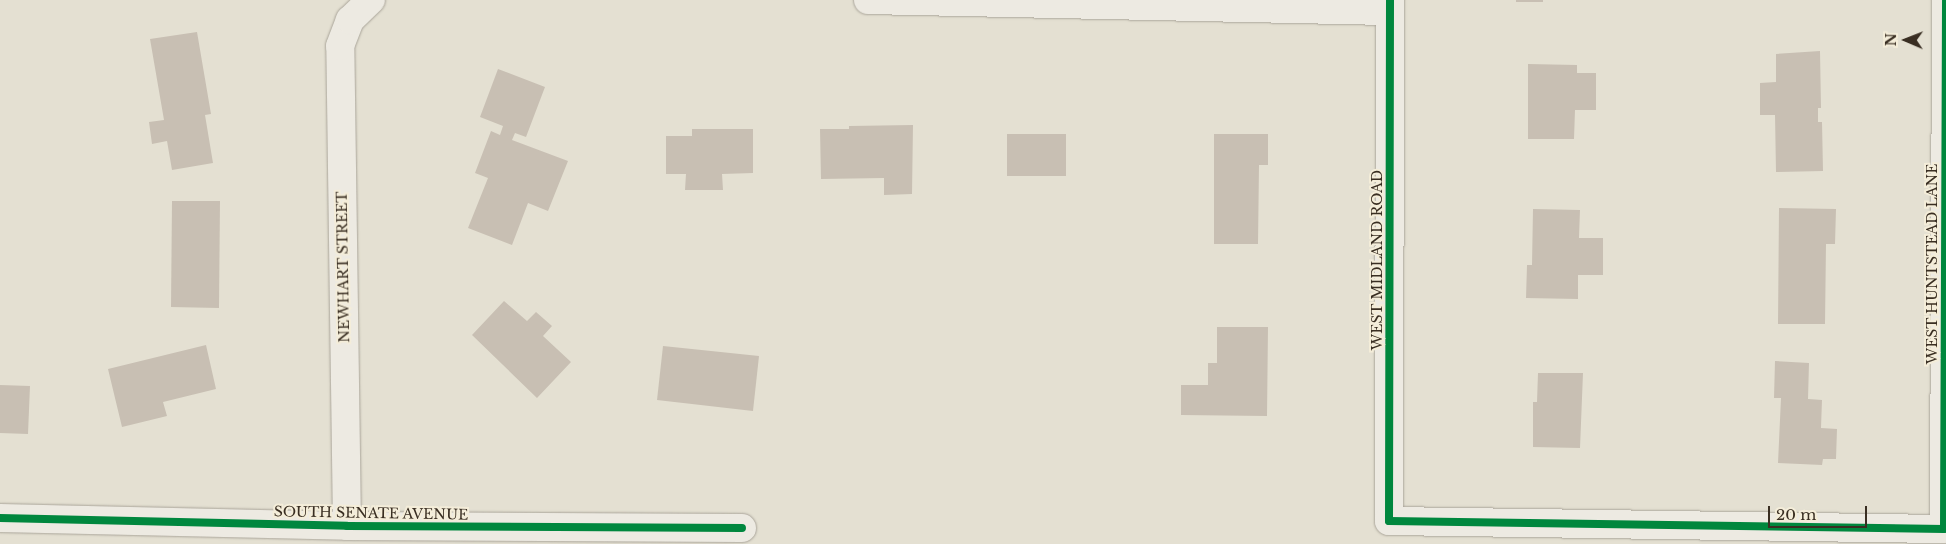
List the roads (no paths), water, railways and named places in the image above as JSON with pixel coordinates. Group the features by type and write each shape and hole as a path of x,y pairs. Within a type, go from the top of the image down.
{"street":[{"path":"868,0 1390,5"},
{"name":"WEST HUNTSTEAD LANE","path":"1389,520 1944,529 1946,0"},
{"name":"WEST MIDLAND ROAD","path":"1389,520 1390,5"},
{"name":"NEWHART STREET","path":"347,526 340,46 342,37 363,6"},
{"name":"SOUTH SENATE AVENUE","path":"0,518 347,526 742,528"}]}
